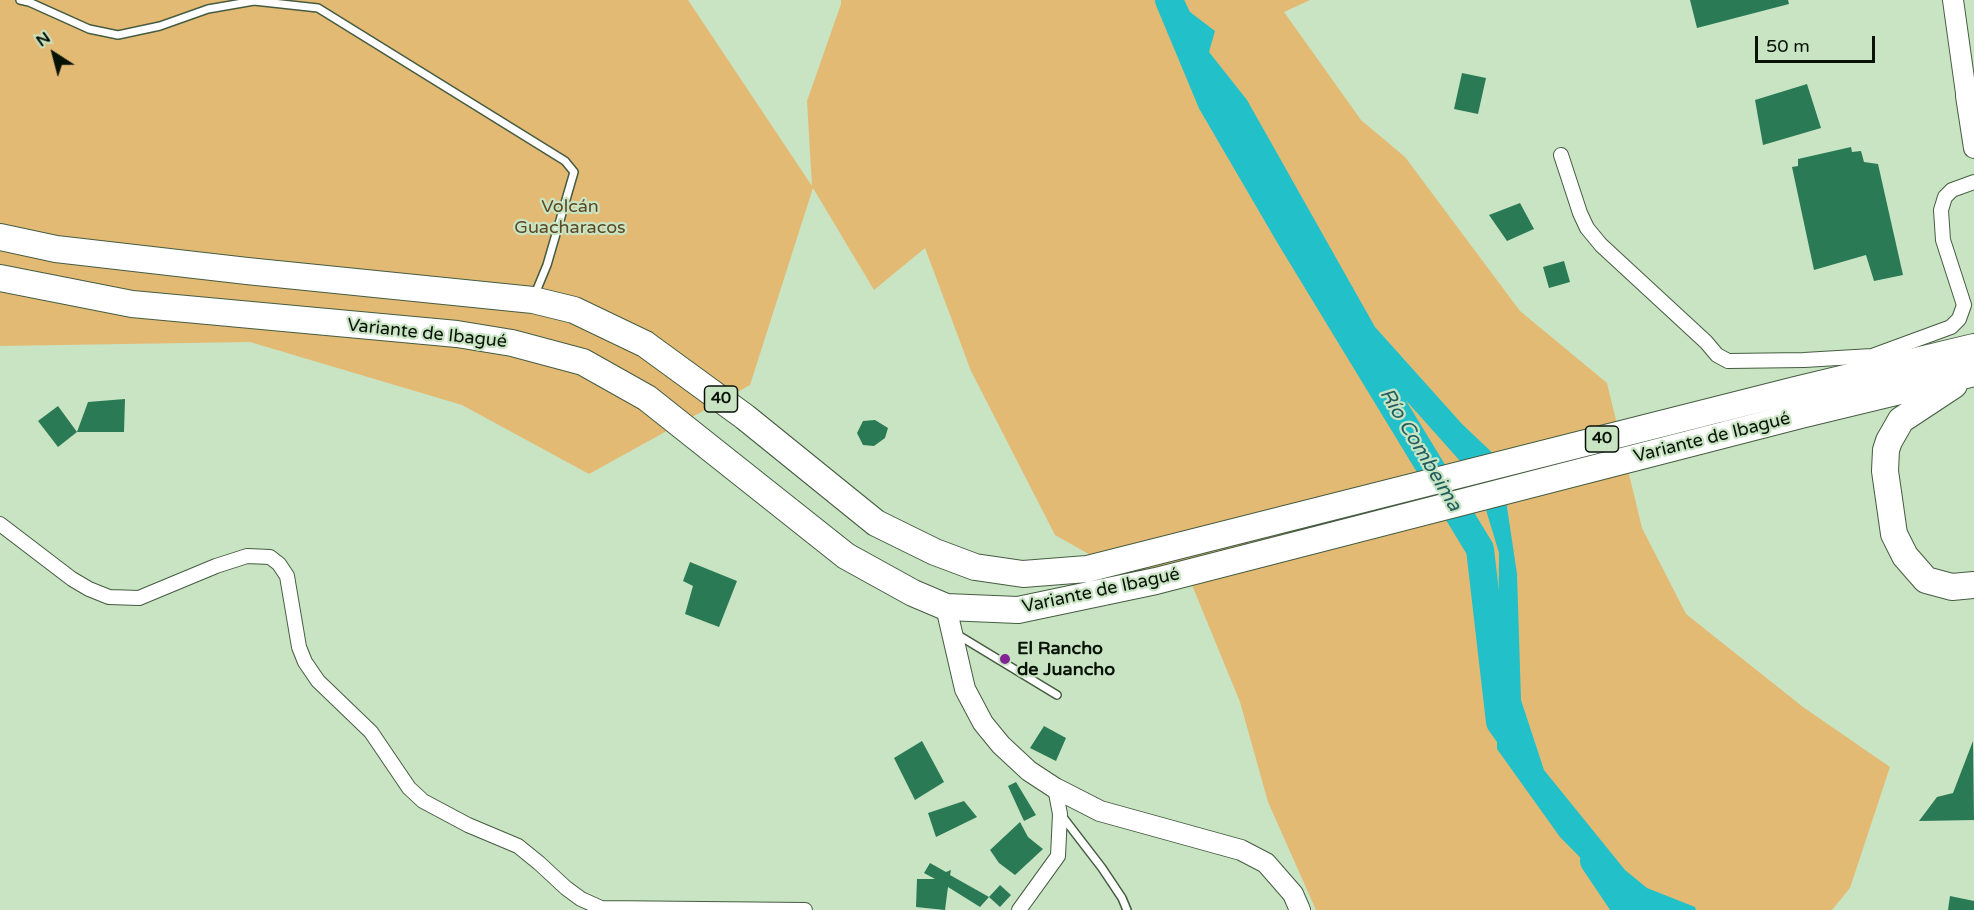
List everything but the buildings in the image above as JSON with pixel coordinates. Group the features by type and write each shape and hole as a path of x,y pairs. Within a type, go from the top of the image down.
{"highway":[{"name":"Variante de Ibagué","path":"0,237 67,250 247,272 533,300 574,310 645,344 746,417 876,523 935,552 975,567 1023,574 1087,569 1974,347"},
{"name":"Variante de Ibagué","path":"0,278 132,304 457,334 512,343 583,362 647,398 846,556 913,593 946,607 1018,609 1156,581 1972,373"},
{"path":"1972,373 1901,420 1889,441 1885,459 1894,534 1905,556 1926,580 1952,587 1974,585"}],"street":[{"path":"1953,0 1970,101 1974,148"},
{"path":"1963,64 1974,43"},
{"path":"1561,155 1587,228 1601,245 1706,342 1717,355 1728,361 1872,356 1951,327 1959,319 1964,304 1942,240 1941,210 1945,197 1952,190 1974,182"},
{"path":"0,524 72,579 89,590 109,597 139,598 216,566 247,556 270,557 279,564 287,576 299,647 305,662 318,681 371,732 409,788 423,801 468,825 518,846 566,888 581,899 601,908 805,910"},
{"path":"946,607 965,689 983,723 1001,745 1029,771 1055,788 1100,811 1241,850 1266,863 1293,894 1300,910"},
{"path":"1019,910 1058,856 1060,814 1055,788"}],"lane":[{"path":"20,0 89,28 118,35 160,26 208,9 254,1 318,8 565,161 574,172 547,266 533,300"},
{"path":"953,632 1057,695"},
{"path":"1060,814 1102,868 1122,898 1126,910"}],"green space":[{"name":"Volcán Guacharacos","path":"0,0 688,0 812,186 807,101 841,0 1310,0 1284,12 1361,120 1405,157 1520,311 1607,383 1642,528 1686,614 1803,707 1890,767 1850,888 1832,910 1316,910 1268,802 1240,702 1185,568 1124,574 1055,535 971,371 925,248 874,290 813,188 750,385 589,474 462,405 250,342 0,346"}],"water":[{"path":"1155,0 1184,0 1190,12 1215,31 1209,52 1247,100 1375,327 1462,424 1500,460 1517,574 1521,700 1544,770 1625,870 1647,888 1695,907 1696,910 1632,910 1560,837 1497,749 1499,553 1477,480 1403,397 1336,292 1215,85"}],"waterway":[{"name":"Río Combeima","path":"1169,0 1212,103 1289,235 1480,549 1500,722 1510,736"},
{"name":"Río Combeima","path":"1594,861 1627,910"}],"place":[{"name":"El Rancho de Juancho","path":"1005,659"}]}
